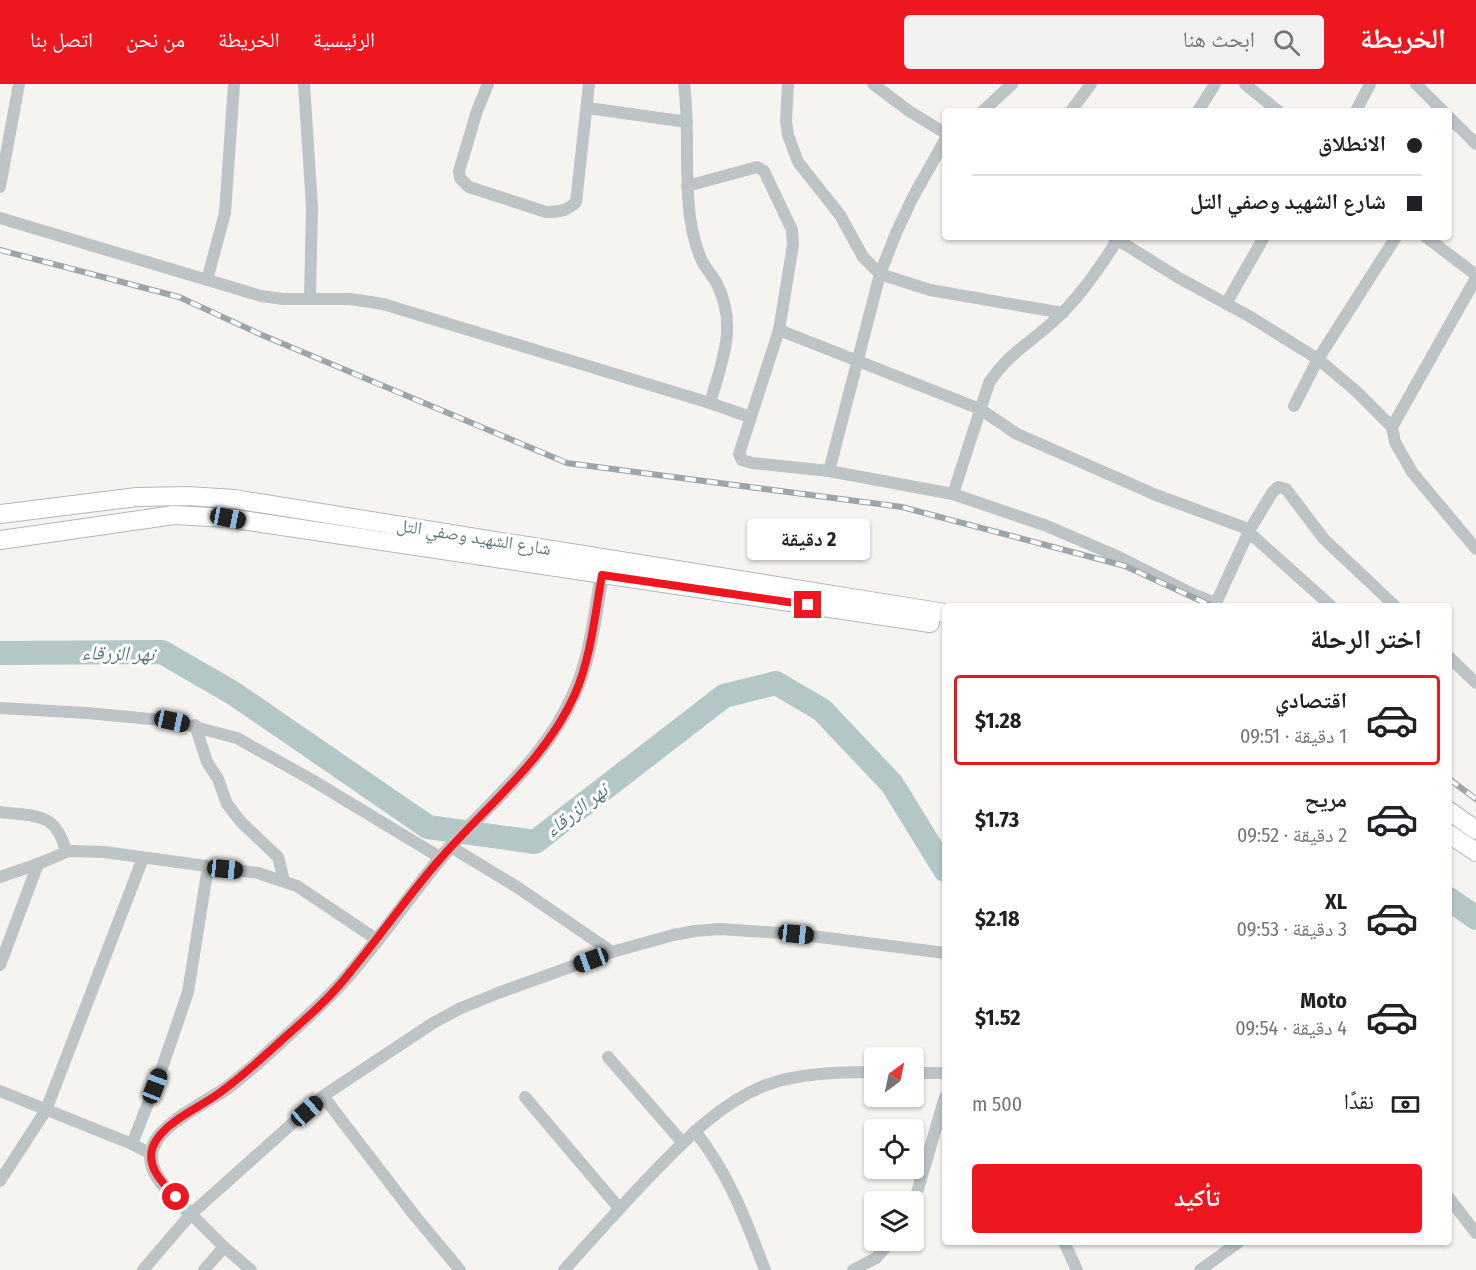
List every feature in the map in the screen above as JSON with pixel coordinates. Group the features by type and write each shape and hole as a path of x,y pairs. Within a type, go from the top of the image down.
{"main road":[{"name":"شارع الشهيد وصفي التل","path":"0,514 137,497 188,496 234,499 942,613"},
{"path":"92,502 95,526"},
{"name":"شارع الشهيد وصفي التل","path":"0,540 174,515 228,518 942,625"},
{"path":"1452,813 1476,830"},
{"path":"1452,836 1476,852"}],"street":[{"path":"0,187 19,84"},
{"path":"207,280 225,213 234,84"},
{"path":"304,84 312,207 310,298"},
{"path":"488,84 462,160 460,178 470,187 546,212 560,212 576,202 589,84"},
{"path":"684,84 690,219 703,261 721,291 729,317 728,338 710,403"},
{"path":"788,84 786,122 788,135 798,162 840,215 863,257 880,274 930,290 1063,313"},
{"path":"873,84 909,111 942,131"},
{"path":"986,108 1011,84"},
{"path":"1073,108 1092,84"},
{"path":"1200,108 1215,84"},
{"path":"1245,84 1274,108"},
{"path":"1358,108 1370,84"},
{"path":"1416,84 1440,108"},
{"path":"588,108 687,122"},
{"path":"1452,120 1476,144"},
{"path":"829,471 880,274 913,197 942,145"},
{"path":"687,186 756,167 764,171 792,230 792,254 779,330 739,454 742,460 829,471 953,494 1047,526 1216,603"},
{"path":"0,218 261,296 283,299 351,299 407,310 750,417"},
{"path":"953,494 989,382 1014,352 1063,313 1085,287 1116,240"},
{"path":"1120,240 1179,278 1318,359 1356,391 1392,427 1395,442 1412,472 1476,549"},
{"path":"1226,304 1262,240"},
{"path":"1294,406 1318,359 1394,240"},
{"path":"1392,427 1476,277 1430,240"},
{"path":"779,330 980,409 1017,434 1156,495 1233,522 1249,531 1328,603"},
{"path":"1219,603 1249,531 1278,487 1286,489 1324,539 1392,603"},
{"path":"251,1270 224,1247 161,1181 153,1168 151,1154 153,1145 162,1133 229,1086 294,1030 338,987 441,858 540,751 556,728 574,694 587,655 602,575"},
{"path":"1452,660 1476,683"},
{"path":"0,708 172,721 237,738 273,756 441,858"},
{"path":"195,726 207,762 218,779 227,804 241,822 273,850 278,857 284,880"},
{"path":"0,812 48,820 57,827 66,852"},
{"path":"451,847 517,887 612,952"},
{"path":"0,877 66,852 85,851 258,873 284,880 315,896 376,939"},
{"path":"0,1181 46,1110 143,858"},
{"path":"0,964 38,864"},
{"path":"132,1144 188,992 208,867"},
{"path":"142,1270 191,1214 323,1096 380,1056 461,1008 612,952 674,935 720,929 819,936 942,953"},
{"path":"608,1057 683,1143"},
{"path":"564,1270 619,1208 695,1131 735,1101 763,1086 813,1075 864,1072"},
{"path":"924,1072 942,1073"},
{"path":"0,1091 132,1144 151,1154"},
{"path":"323,1096 415,1216 460,1270"},
{"path":"525,1097 619,1208"},
{"path":"918,1191 942,1107"},
{"path":"695,1131 728,1179 765,1270"},
{"path":"1452,1202 1476,1233"},
{"path":"1065,1245 1077,1270"},
{"path":"1200,1270 1235,1245"},
{"path":"204,1270 224,1247"},
{"path":"853,1270 876,1258 883,1251"}],"waterway":[{"name":"نهر الزرقاء","path":"0,653 162,652 233,693 428,827 535,842 724,696 776,683 822,710 892,784 942,865"},
{"name":"نهر الزرقاء","path":"1452,901 1476,918"}],"railway":[{"path":"0,250 179,297 262,335 567,463 902,507 1125,566 1205,603"},
{"path":"1452,781 1476,799"}],"route":[{"path":"176,1197 161,1181 153,1168 151,1154 157,1139 169,1127 229,1086 294,1030 338,987 441,858 527,768 546,743 565,712 581,677 602,575 808,605"}]}
